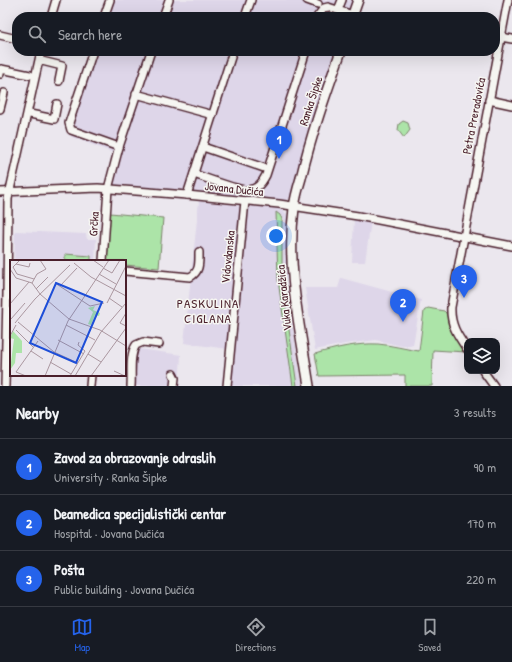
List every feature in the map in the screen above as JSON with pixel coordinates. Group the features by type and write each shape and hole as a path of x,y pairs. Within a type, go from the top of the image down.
{"main road":[{"path":"354,12 358,0"},
{"name":"Ranka Šipke","path":"294,206 311,140 339,56"},
{"name":"Vuka Karadžića","path":"294,206 291,240 293,284 309,386"}],"street":[{"path":"52,12 56,0"},
{"path":"106,12 110,0"},
{"path":"164,12 169,0"},
{"path":"247,12 251,0"},
{"path":"307,0 318,4"},
{"path":"338,10 342,0"},
{"name":"Petra Preradovića","path":"500,42 508,0"},
{"path":"321,12 324,8 328,7 343,12"},
{"path":"0,36 12,38"},
{"path":"501,37 512,39"},
{"path":"5,386 8,198 40,56"},
{"path":"91,56 69,123 71,130 119,147"},
{"name":"Grčka","path":"102,260 108,189 119,147 149,56"},
{"path":"187,195 231,56"},
{"path":"194,174 247,191 256,188 261,184 304,56"},
{"name":"Petra Preradovića","path":"463,237 497,56"},
{"path":"42,61 62,66 59,81"},
{"path":"0,74 1,69 30,75"},
{"path":"0,109 4,93"},
{"path":"136,94 213,115"},
{"path":"489,100 512,105"},
{"path":"30,114 54,119 57,104"},
{"path":"203,147 267,168"},
{"name":"Jovana Dučića","path":"0,192 108,189 187,195 294,206 358,216 512,246"},
{"name":"Vidovdanska","path":"227,386 245,201"},
{"path":"463,237 450,315 456,333 464,345"},
{"path":"126,271 190,278 195,274 198,267 199,252"},
{"path":"136,386 131,386 132,356 136,344 143,342 159,344"},
{"path":"173,374 175,378 174,386"},
{"path":"485,374 493,386"},
{"path":"90,386 92,376"}],"shaded area":[{"path":"106,0 353,0 351,6 346,12 102,12"},
{"path":"87,56 335,56 292,197 285,201 193,194 192,190 184,192 114,186 111,183 114,153 72,137 66,130 67,120"},
{"path":"199,201 236,205 241,209 228,349 184,343"},
{"path":"252,206 278,209 284,211 289,217 286,284 302,386 230,386 248,208"},
{"path":"354,218 371,221 365,262 352,262"},
{"path":"15,231 86,234 87,239 96,239 95,260 14,260"},
{"path":"341,278 421,300 413,345 401,346 376,340 315,350 305,288 338,288"},
{"path":"139,349 181,355 179,386 135,386 136,355"}],"green space":[{"path":"403,121 408,123 410,130 404,138 398,130 399,124"},
{"path":"276,212 282,219 282,280 297,386 293,386 278,280"},
{"path":"110,213 163,218 159,268 126,265 126,260 106,260"},
{"path":"65,254 91,256 91,260 65,260"},
{"path":"428,308 444,311 452,331 464,349 464,352 433,350 432,386 405,386 405,375 319,376 315,354 346,346 378,344 419,351 424,311"}],"place":[{"name":"Zavod za obrazovanje odraslih","path":"279,159"},
{"name":"Pošta","path":"464,298"},
{"name":"Deamedica specijalistički centar","path":"403,322"}],"district":[{"name":"PASKULINA CIGLANA","path":"208,310"}]}
